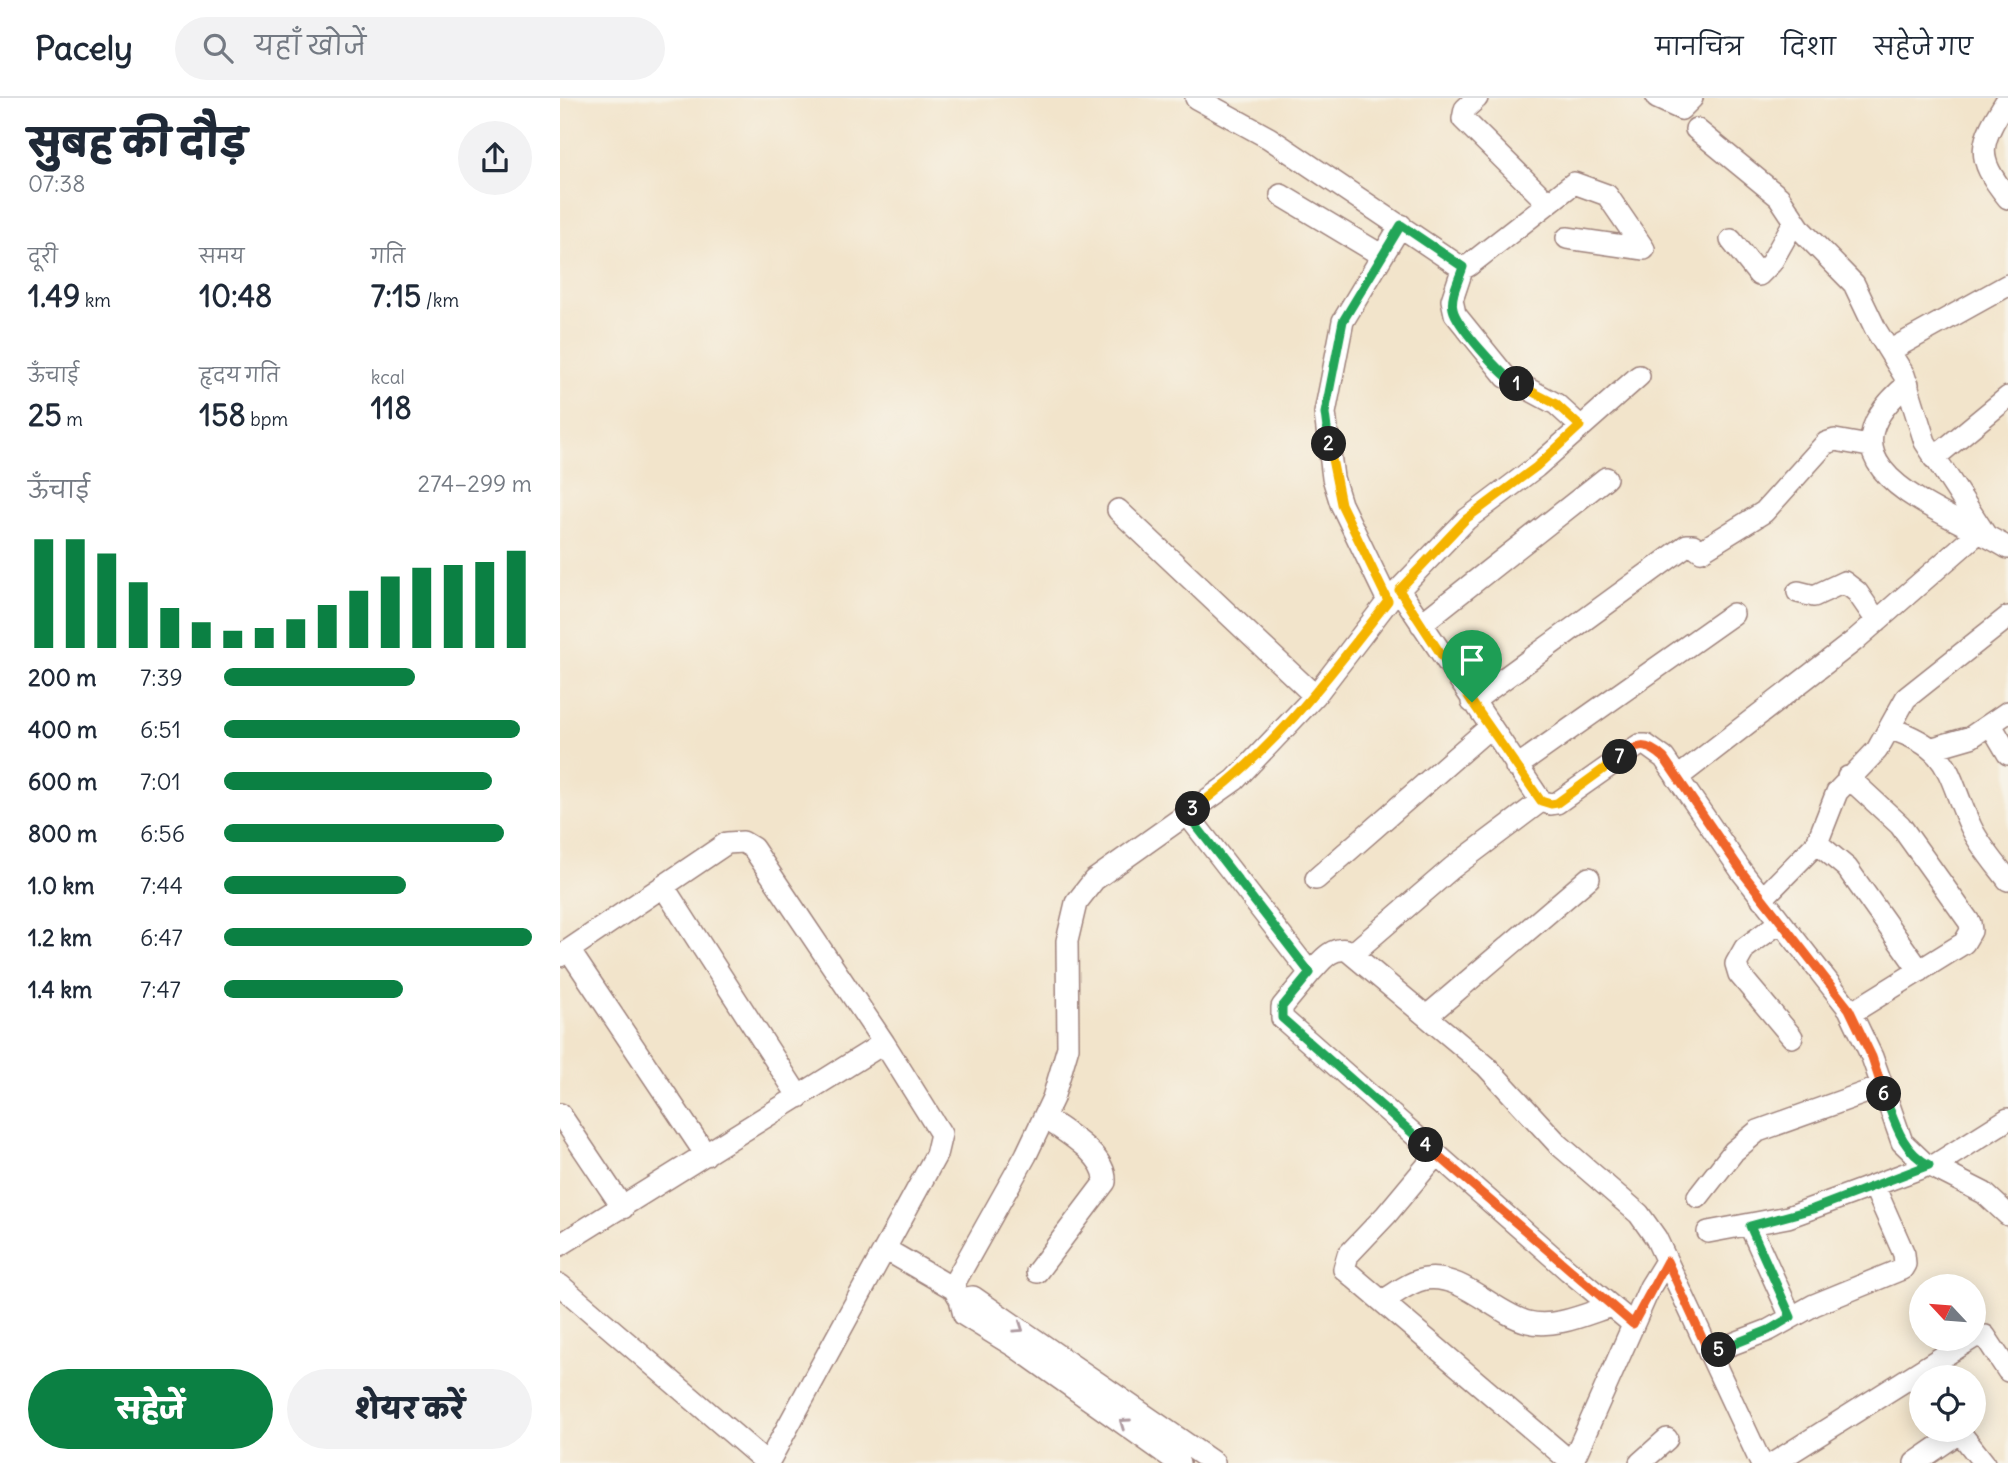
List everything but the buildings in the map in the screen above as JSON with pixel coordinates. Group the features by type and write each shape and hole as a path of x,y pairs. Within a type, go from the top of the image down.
{"street":[{"path":"1196,98 1269,138 1463,267"},
{"path":"1477,98 1465,109 1463,119 1548,203"},
{"path":"1657,98 1681,109 1692,98"},
{"path":"2008,98 1987,134 1982,151 1991,177 2008,198"},
{"path":"1696,129 1779,197 1794,222 1853,284 1908,384 1925,442 1982,532"},
{"path":"1567,238 1644,249 1607,195 1574,183 1463,267 1452,300 1455,314 1506,377 1556,404 1580,426"},
{"path":"1281,195 1381,255"},
{"path":"1731,240 1759,275 1771,263 1794,222"},
{"path":"1401,225 1343,321 1325,413 1334,478 1341,504 1393,596 1421,624 1541,801 1557,803 1639,745 1654,749 1762,899 1852,1013 1872,1057 1902,1142 1912,1154 1930,1166 1984,1193 2008,1215"},
{"path":"1889,351 2008,285"},
{"path":"1180,1463 1014,1346 964,1315 957,1294 956,1280 1044,1117 1068,1047 1067,941 1076,903 1094,880 1235,780 1315,696 1393,596 1466,519 1536,467 1640,376"},
{"path":"1908,384 1880,411 1869,446 1878,467 1898,486 2008,548"},
{"path":"1934,458 2008,397"},
{"path":"1472,702 1687,545 1693,545 1701,551 1755,520 1826,443 1835,440 1869,446"},
{"path":"1421,624 1606,478"},
{"path":"1118,510 1315,696"},
{"path":"1677,778 1877,621 1982,532"},
{"path":"1798,592 1810,597 1841,583 1848,584 1877,621"},
{"path":"1516,767 1733,614"},
{"path":"1762,899 1817,843 1831,801 1848,778 1877,750 1891,729 1899,707 1914,690 2008,617"},
{"path":"1933,748 1958,742 1999,719 2008,754"},
{"path":"1316,878 1490,727"},
{"path":"1891,729 1923,741 1933,748 1952,778 1981,844 2008,880"},
{"path":"1848,778 1900,825 1970,923 1971,931 1964,943 1852,1013"},
{"path":"1352,954 1452,868 1541,801"},
{"path":"1187,814 1310,973"},
{"path":"560,1285 768,1463 941,1143 935,1120 753,848 743,842 727,843 564,953 706,1155"},
{"path":"1817,843 1847,868 1920,971"},
{"path":"1427,1016 1590,878"},
{"path":"663,886 799,1097"},
{"path":"1780,922 1745,948 1736,964 1739,974 1791,1037"},
{"path":"1633,1324 1282,1018 1282,1007 1310,973 1336,949 1352,954 1486,1066 1576,1161 1639,1214 1656,1238 1760,1463"},
{"path":"560,1245 884,1043"},
{"path":"1698,1197 1734,1152 1758,1131 1881,1087"},
{"path":"560,1114 623,1208"},
{"path":"1037,1272 1105,1182 1106,1171 1096,1158 1044,1117"},
{"path":"1708,1232 1750,1226 1813,1209 1930,1166 2008,1119"},
{"path":"1436,1155 1345,1259 1344,1269 1572,1463 1633,1324 1667,1261"},
{"path":"1709,1353 1769,1330 1791,1317 1896,1272 1905,1265 1904,1254 1874,1186"},
{"path":"1750,1226 1791,1317"},
{"path":"885,1249 957,1294 973,1297 1214,1463"},
{"path":"1382,1301 1411,1284 1435,1279 1452,1283 1528,1322 1559,1321 1611,1306"},
{"path":"1986,1337 2008,1371"},
{"path":"1773,1463 1952,1351"},
{"path":"1640,1463 1667,1439"},
{"path":"1915,1463 1944,1442"},
{"path":"1968,1442 1984,1463"}],"route":[{"path":"1401,225 1463,267 1452,308 1499,371 1512,381 1556,404 1580,426 1536,467 1466,519 1399,590 1472,702 1537,797 1551,804 1557,803 1639,745 1654,749 1664,758 1742,872 1849,1009 1872,1057 1902,1142 1912,1154 1929,1165 1840,1200 1750,1226 1791,1317 1769,1330 1709,1353 1667,1261 1650,1287 1633,1324 1569,1271 1282,1018 1282,1007 1310,973 1187,814 1235,780 1315,696 1388,601 1341,504 1334,478 1325,413 1343,321 1351,303 1401,225"}]}
